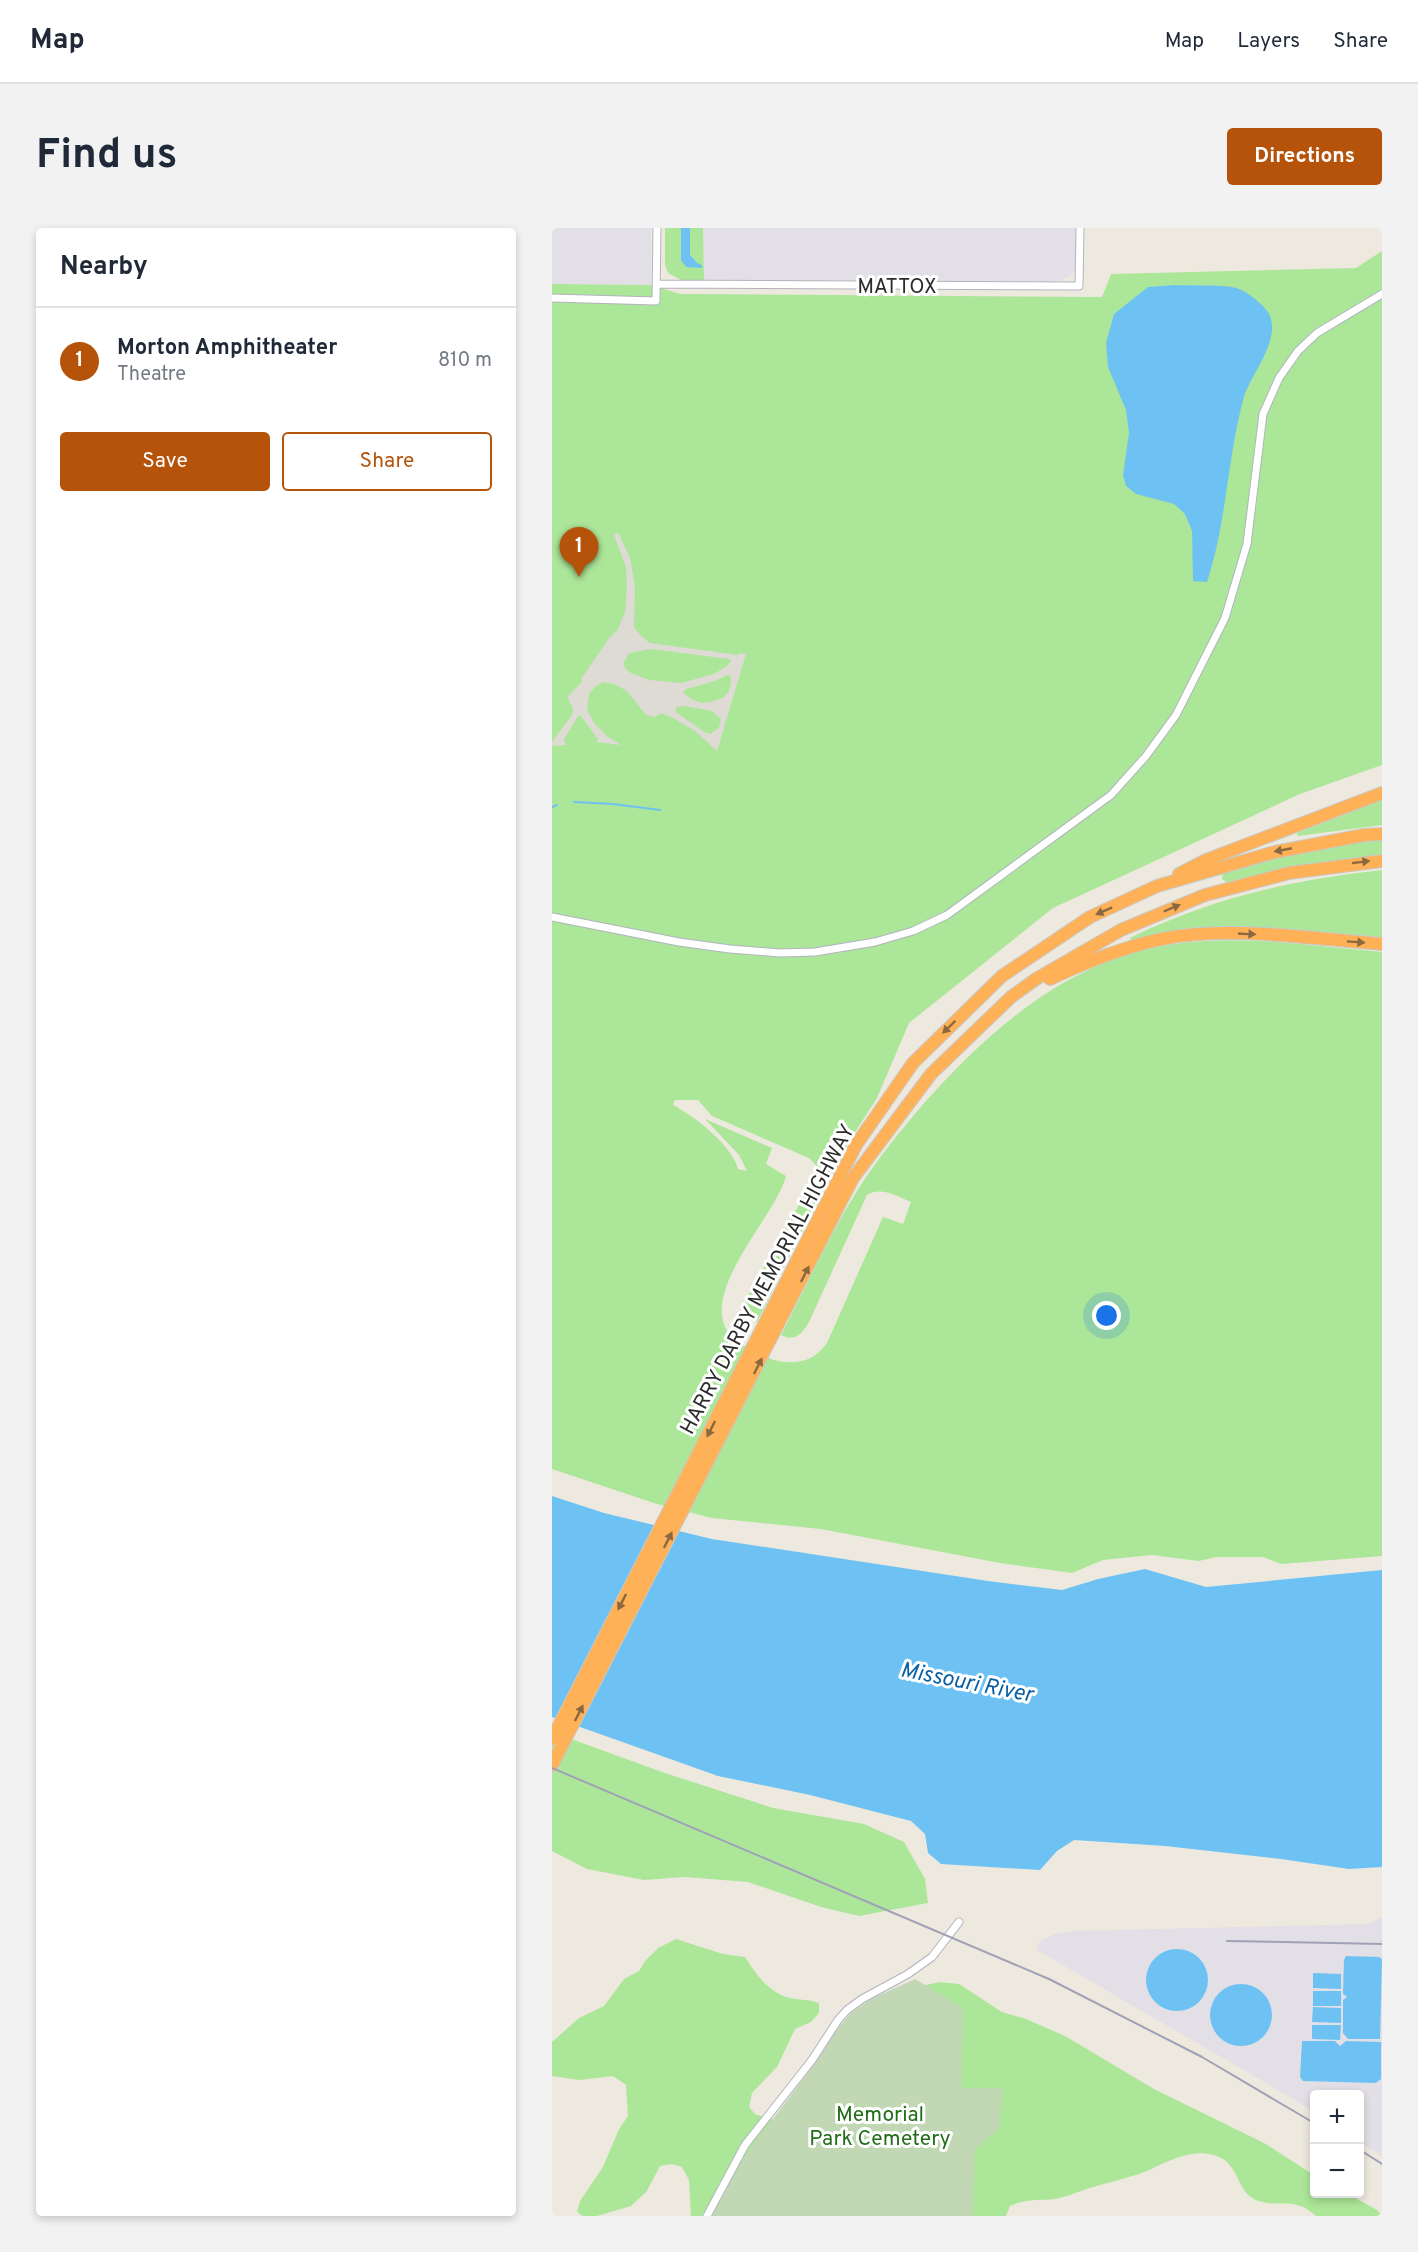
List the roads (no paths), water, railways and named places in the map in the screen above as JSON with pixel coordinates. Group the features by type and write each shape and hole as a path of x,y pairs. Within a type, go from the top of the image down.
{"highway":[{"path":"1157,886 1206,860 1382,793"},
{"name":"HARRY DARBY MEMORIAL HIGHWAY","path":"552,1739 856,1145 913,1063 1002,976 1090,917 1157,886 1275,852 1364,835 1382,834"},
{"name":"HARRY DARBY MEMORIAL HIGHWAY","path":"552,1765 853,1178 931,1074 1011,997 1036,979 1121,930 1204,895 1289,873 1382,861"},
{"path":"1011,997 1078,966 1123,949 1164,938 1206,933 1244,934 1382,944"}],"street":[{"path":"552,298 656,301 657,228"},
{"name":"MATTOX","path":"657,284 1079,286 1080,228"},
{"path":"552,917 730,949 815,952 875,942 913,931 947,915 1111,795 1176,715 1225,618 1246,544 1263,414 1280,378 1298,351 1317,333 1382,294"},
{"path":"707,2216 746,2145 813,2060 842,2015 862,1999 908,1974 932,1957 959,1922"}],"water":[{"path":"681,228 690,228 690,255 702,265 702,268 686,267 681,260"},
{"path":"1175,285 1239,289 1265,308 1272,326 1268,347 1244,397 1238,420 1219,536 1207,582 1193,581 1192,531 1185,514 1174,504 1136,494 1126,486 1123,475 1129,433 1126,410 1108,367 1106,343 1114,314 1148,287"},
{"name":"Missouri River","path":"552,1496 604,1513 712,1539 1062,1590 1098,1579 1145,1569 1206,1587 1382,1570 1382,1867 1349,1869 1165,1846 1074,1840 1057,1851 1040,1870 941,1864 928,1853 925,1834 911,1821 810,1795 718,1776 552,1717"},
{"path":"1177,1949 1189,1951 1199,1958 1206,1968 1208,1980 1206,1992 1199,2002 1189,2009 1177,2011 1165,2009 1155,2002 1148,1992 1146,1980 1148,1968 1155,1958 1165,1951"},
{"path":"1346,1956 1382,1959 1380,2039 1348,2039 1343,2033 1343,2000 1347,1997 1343,1994"},
{"path":"1313,1973 1341,1974 1341,1989 1313,1988"},
{"path":"1241,1984 1253,1986 1263,1993 1270,2003 1272,2015 1270,2027 1263,2037 1253,2044 1241,2046 1229,2044 1219,2037 1212,2027 1210,2015 1212,2003 1219,1993 1229,1986"},
{"path":"1313,1991 1341,1991 1341,2006 1313,2006"},
{"path":"1313,2007 1341,2008 1341,2023 1312,2022"},
{"path":"1312,2025 1341,2025 1340,2040 1312,2039"},
{"path":"1302,2041 1335,2041 1340,2046 1346,2041 1381,2042 1381,2079 1376,2083 1303,2081 1300,2077"}],"waterway":[{"path":"574,802 660,810"},
{"path":"552,807 557,805"}],"railway":[{"path":"552,1768 1049,1979 1202,2057 1310,2121"},
{"path":"1227,1941 1382,1944"},
{"path":"1364,2153 1382,2164"}],"place":[{"name":"Morton Amphitheater","path":"579,577"}],"park label":[{"name":"Memorial Park Cemetery","path":"880,2126"}]}
